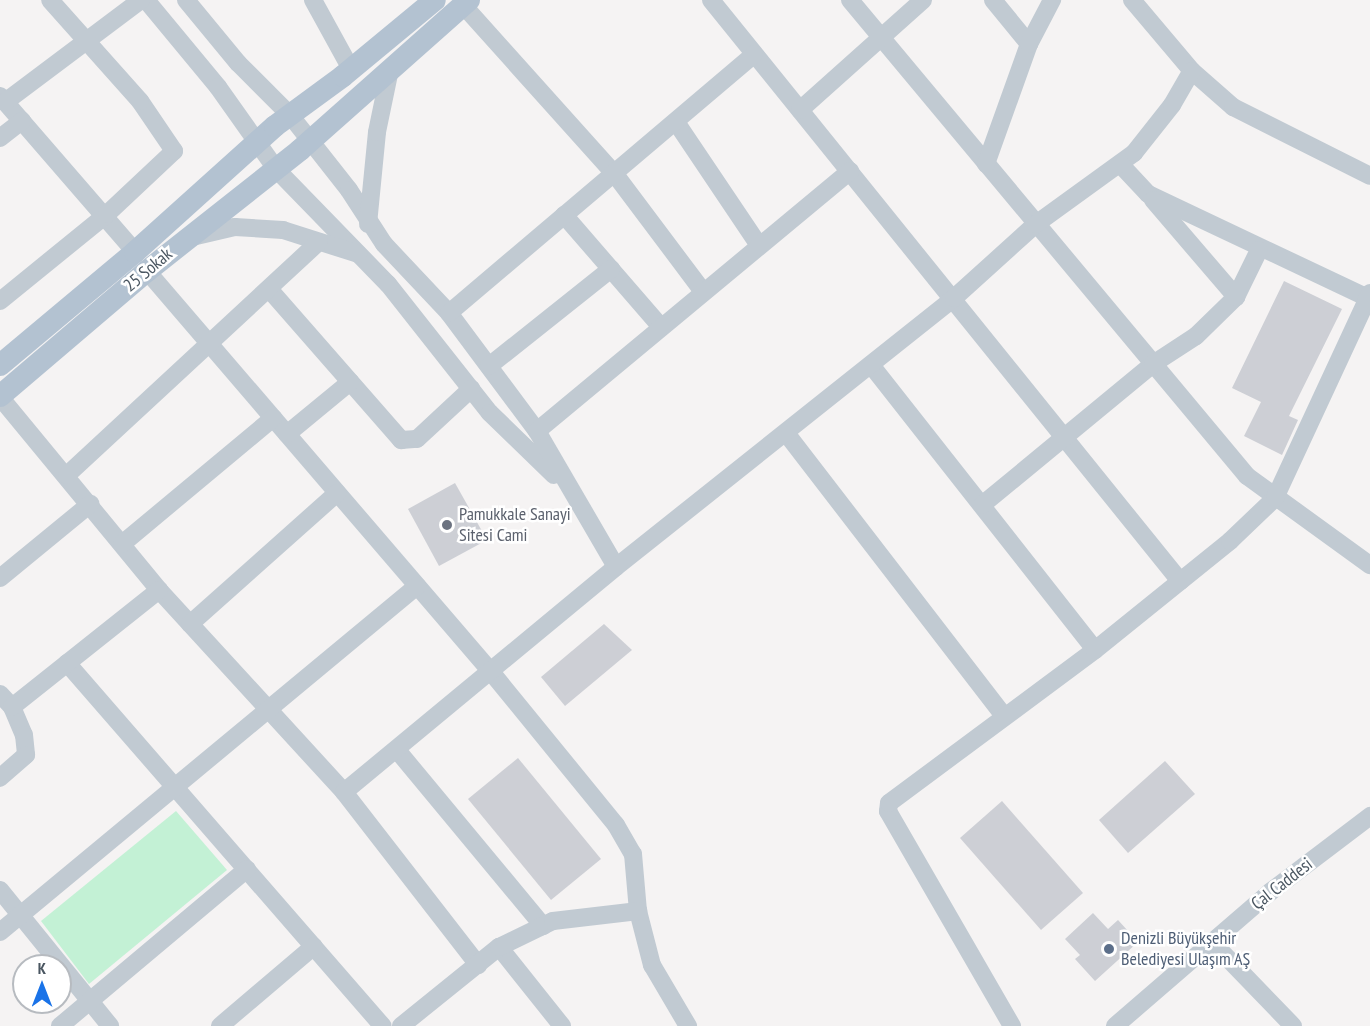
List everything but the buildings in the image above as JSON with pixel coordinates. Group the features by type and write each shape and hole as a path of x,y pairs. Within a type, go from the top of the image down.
{"main road":[{"name":"25 Sokak","path":"0,396 141,261 255,143 435,0"},
{"name":"25 Sokak","path":"0,365 141,261 187,238 276,169 466,2"}],"street":[{"path":"0,301 107,214 174,151 140,102 50,0"},
{"path":"141,0 3,99 107,214 141,261 210,344 492,673 616,825 633,854 638,911 652,965 688,1026"},
{"path":"146,0 218,87 255,143 276,169 361,255 471,389 568,489"},
{"path":"186,0 283,120 349,189 369,224 449,313 537,430 568,489 616,567"},
{"path":"313,0 351,69"},
{"path":"711,0 954,298 1180,581"},
{"path":"850,0 1152,364 1248,476 1275,498 1370,565"},
{"path":"800,110 923,0"},
{"path":"993,0 1029,44"},
{"path":"986,164 1029,44 1052,0"},
{"path":"1132,0 1192,71 1233,107 1370,176"},
{"path":"466,2 614,173 702,290"},
{"path":"449,313 754,54"},
{"path":"369,224 377,132 390,69"},
{"path":"344,792 492,673 616,567 954,298 1036,224 1134,153 1159,122 1192,71"},
{"path":"0,138 22,121"},
{"path":"676,122 758,244"},
{"path":"1120,164 1236,297"},
{"path":"537,430 702,290 850,171"},
{"path":"1012,1026 888,811 893,797 1095,650 1180,581 1275,498 1369,296 1258,250 1148,194"},
{"path":"564,215 660,326"},
{"path":"187,238 246,228 283,230 361,255"},
{"path":"67,475 319,242"},
{"path":"982,505 1063,435 1152,364 1196,336 1236,297 1258,250"},
{"path":"489,366 611,269"},
{"path":"269,289 398,437 409,442 471,389"},
{"path":"871,365 1095,650"},
{"path":"287,434 350,382"},
{"path":"0,396 159,590 344,792 478,965"},
{"path":"122,544 273,418"},
{"path":"786,433 1004,716"},
{"path":"190,624 337,493"},
{"path":"0,578 90,504"},
{"path":"0,932 267,708 417,586"},
{"path":"0,778 26,755 24,735 6,700 67,663 159,590"},
{"path":"67,663 176,784 382,1026"},
{"path":"397,750 543,926"},
{"name":"Çal Caddesi","path":"1115,1026 1210,941 1370,816"},
{"path":"60,1026 247,868"},
{"path":"0,890 110,1026"},
{"path":"412,1023 500,947 543,926 598,913 638,911"},
{"path":"1210,941 1293,1026"},
{"path":"220,1026 314,946"},
{"path":"500,947 562,1026"}],"green space":[{"path":"176,811 227,870 89,984 72,962 72,954 66,954 41,921"}],"place":[{"name":"Pamukkale Sanayi Sitesi Cami","path":"447,525"},
{"name":"Denizli Büyükşehir Belediyesi Ulaşım AŞ","path":"1109,949"}]}
